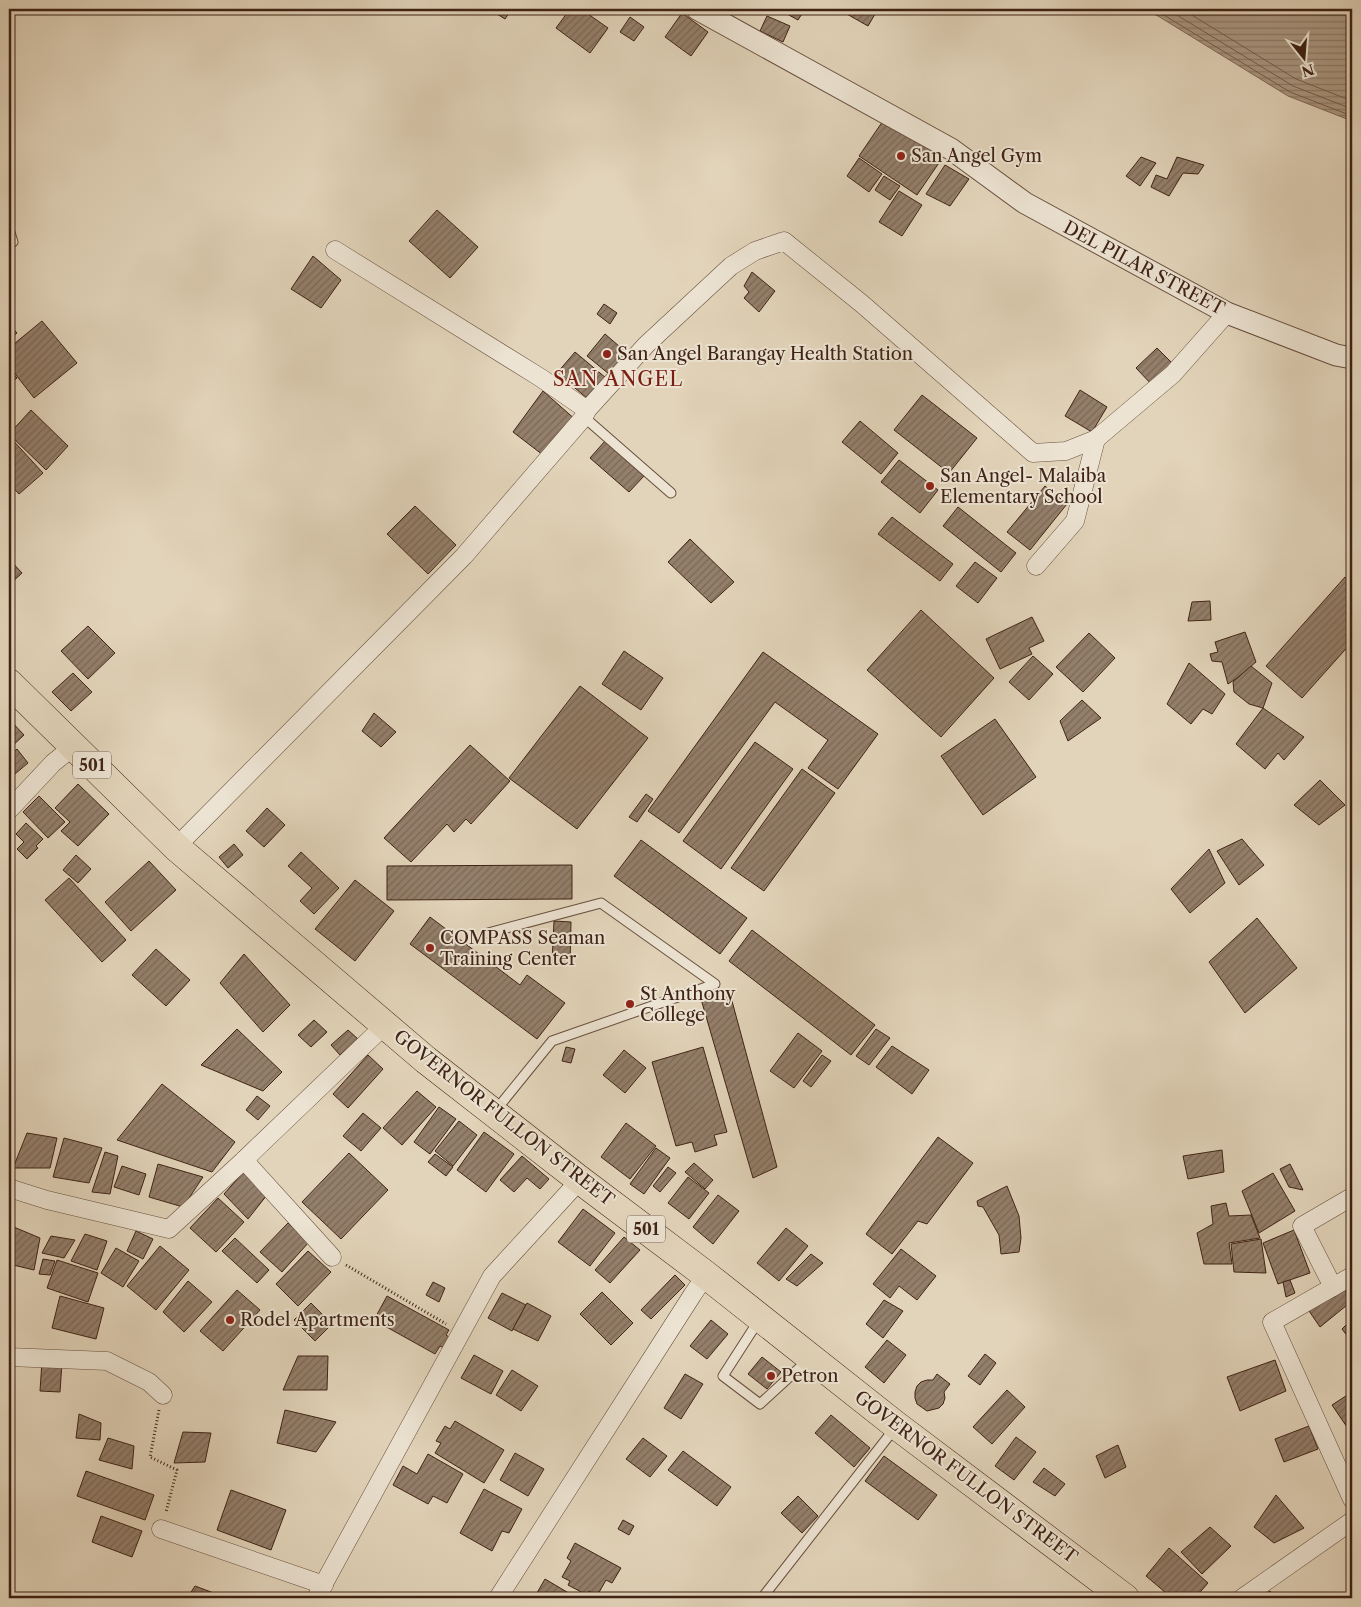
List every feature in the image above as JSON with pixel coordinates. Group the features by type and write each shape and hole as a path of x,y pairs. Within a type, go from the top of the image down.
{"main road":[{"name":"501","path":"9,683 176,848"},
{"name":"GOVERNOR FULLON STREET","path":"176,848 426,1060 706,1275 897,1426 1125,1598"}],"street":[{"name":"DEL PILAR STREET","path":"697,9 951,149 1025,203 1227,313 1336,355 1352,358"},
{"path":"176,848 464,556 646,345 731,266 755,251 784,241 861,303 1033,453 1066,451 1096,439 1173,374 1227,313"},
{"path":"335,250 541,378 586,413"},
{"path":"1036,566 1075,521 1096,439"},
{"path":"9,810 53,763 74,746"},
{"path":"9,1188 47,1200 169,1229 385,1025"},
{"path":"244,1160 332,1257"},
{"path":"161,1529 320,1591 492,1276 580,1180"},
{"path":"1334,1286 1302,1226 1350,1198 1352,1200"},
{"path":"498,1598 706,1275"},
{"path":"1352,1276 1272,1322 1352,1499"},
{"path":"9,1357 107,1361 149,1382 162,1395"},
{"path":"1242,1598 1352,1521"}],"lane":[{"path":"9,229 13,242"},
{"path":"586,413 671,493"},
{"path":"488,933 601,903 715,984 552,1041 494,1112"},
{"path":"761,1318 723,1376 760,1404 811,1357"},
{"path":"762,1598 897,1426"}],"path":[{"path":"332,1257 461,1332"},
{"path":"161,1529 177,1470 150,1457 162,1395"}],"water":[{"path":"1143,9 1352,9 1352,121 1288,96 1158,16"}],"building":[{"path":"489,9 512,9 505,19"},
{"path":"570,9 581,9 608,28 590,53 556,28"},
{"path":"778,9 805,9 798,20"},
{"path":"838,9 878,9 868,26"},
{"path":"682,13 708,32 691,56 665,37"},
{"path":"767,16 790,26 783,42 760,31"},
{"path":"630,17 644,27 634,41 620,32"},
{"name":"San Angel Gym","path":"885,118 943,157 917,195 859,156"},
{"path":"1141,157 1156,163 1140,186 1126,176"},
{"path":"1177,157 1204,165 1198,174 1183,173 1169,196 1151,187 1156,175 1167,179"},
{"path":"859,158 882,174 869,192 847,176"},
{"path":"945,165 969,179 950,206 926,194"},
{"path":"884,176 900,186 890,200 875,190"},
{"path":"899,191 922,205 902,236 879,222"},
{"path":"437,210 478,247 450,278 409,241"},
{"path":"313,256 341,280 321,308 291,289"},
{"path":"752,272 775,291 759,312 744,298 749,292 744,286"},
{"path":"604,304 617,313 610,324 597,314"},
{"path":"42,321 77,363 34,398 9,366 9,348"},
{"path":"9,324 17,333 9,340"},
{"name":"San Angel Barangay Health Station","path":"605,334 627,353 609,374 587,356"},
{"path":"1157,348 1175,366 1154,387 1136,368"},
{"path":"575,352 606,378 588,399 557,373"},
{"path":"9,369 17,378 9,385"},
{"path":"1080,390 1107,407 1092,432 1065,416"},
{"path":"543,391 577,421 543,455 513,432"},
{"path":"922,395 977,438 949,473 894,430"},
{"path":"31,410 68,446 46,470 9,434"},
{"path":"860,421 898,453 881,474 842,442"},
{"path":"9,436 43,473 19,494 9,483"},
{"path":"605,441 644,476 629,492 590,458"},
{"path":"899,460 938,490 920,513 881,482"},
{"path":"1045,486 1067,504 1030,550 1007,532"},
{"path":"415,506 456,545 428,574 387,534"},
{"path":"958,507 1016,553 1001,572 943,526"},
{"path":"892,517 953,564 940,581 878,534"},
{"path":"690,539 734,582 711,603 668,562"},
{"path":"9,559 22,573 9,585"},
{"path":"975,562 997,578 978,603 956,586"},
{"path":"1345,577 1352,583 1352,642 1302,698 1266,666"},
{"path":"1210,601 1211,620 1188,621 1192,602"},
{"path":"921,610 994,678 941,737 867,670"},
{"path":"1032,617 1044,641 1029,648 1032,654 1000,669 986,639"},
{"path":"88,626 115,653 88,679 61,651"},
{"path":"1245,632 1256,662 1228,684 1222,662 1212,661 1210,654 1218,652 1215,642"},
{"path":"1089,633 1115,658 1083,692 1056,667"},
{"path":"624,651 663,678 641,710 602,684"},
{"path":"763,652 878,734 838,789 808,768 828,740 775,702 679,833 648,811"},
{"path":"1033,656 1053,674 1029,700 1009,682"},
{"path":"1189,663 1225,694 1212,714 1203,709 1191,724 1167,704"},
{"path":"1251,666 1272,683 1263,708 1249,704 1234,692 1233,682"},
{"path":"73,673 92,692 71,711 52,692"},
{"path":"580,686 648,738 577,829 509,778"},
{"path":"1082,700 1101,718 1068,741 1060,721"},
{"path":"1263,708 1304,737 1284,760 1278,753 1265,769 1236,744"},
{"path":"374,713 396,732 381,747 362,731"},
{"path":"9,719 24,735 9,749"},
{"path":"995,719 1036,777 983,815 941,756"},
{"path":"755,742 793,769 721,869 683,841"},
{"path":"470,745 510,781 471,824 466,819 454,832 447,824 411,862 384,838"},
{"path":"17,749 28,763 9,779 9,756"},
{"path":"802,769 835,793 764,891 731,868"},
{"path":"1320,780 1345,805 1319,825 1294,805"},
{"path":"78,784 109,814 78,846 61,831 70,822 55,808"},
{"path":"646,794 653,799 637,822 629,817"},
{"path":"39,796 65,822 48,838 23,812"},
{"path":"267,808 285,825 264,847 246,831"},
{"path":"26,823 43,839 36,846 38,848 27,859 17,849 24,842 16,834"},
{"path":"1242,839 1264,865 1239,885 1217,851"},
{"path":"641,840 747,918 720,954 614,876"},
{"path":"234,844 243,855 228,868 219,857"},
{"path":"1209,849 1225,883 1190,913 1171,889"},
{"path":"301,852 339,888 314,914 300,901 312,888 288,866"},
{"path":"76,855 91,869 78,883 63,870"},
{"path":"149,861 176,890 131,931 105,902"},
{"path":"572,865 572,899 387,900 387,866"},
{"path":"69,878 126,940 102,962 45,900"},
{"path":"355,880 394,911 355,961 315,929"},
{"path":"430,917 520,985 527,975 565,1003 537,1039 410,944"},
{"path":"1257,918 1297,968 1245,1013 1209,962"},
{"path":"554,921 571,922 570,963 552,962"},
{"path":"752,930 875,1025 851,1055 729,961"},
{"path":"156,949 190,980 166,1006 132,975"},
{"path":"244,954 290,1005 263,1032 220,983"},
{"path":"729,990 777,1167 753,1178 701,999"},
{"path":"314,1020 327,1032 311,1047 298,1035"},
{"path":"237,1029 282,1072 263,1091 201,1065"},
{"path":"876,1029 890,1038 869,1065 856,1056"},
{"path":"348,1030 358,1039 340,1055 331,1045"},
{"path":"798,1033 822,1051 794,1088 770,1071"},
{"path":"892,1046 929,1070 912,1094 876,1067"},
{"path":"566,1047 575,1049 571,1063 562,1061"},
{"path":"703,1047 727,1132 714,1135 717,1145 695,1152 692,1142 676,1146 652,1062"},
{"path":"624,1050 646,1068 625,1093 603,1075"},
{"path":"368,1055 383,1069 348,1108 333,1094"},
{"path":"822,1055 831,1061 811,1087 803,1081"},
{"path":"162,1084 235,1142 212,1172 117,1140"},
{"path":"417,1091 436,1107 402,1145 383,1128"},
{"path":"257,1096 270,1106 258,1120 246,1110"},
{"path":"439,1107 456,1119 430,1154 414,1142"},
{"path":"363,1113 381,1128 361,1151 343,1136"},
{"path":"459,1121 477,1135 453,1166 435,1151"},
{"path":"626,1123 656,1146 630,1179 601,1157"},
{"path":"484,1132 514,1154 486,1192 457,1170"},
{"path":"27,1133 57,1138 50,1168 13,1168"},
{"path":"938,1137 973,1163 927,1224 918,1221 892,1254 866,1234"},
{"path":"64,1138 102,1148 89,1183 53,1177"},
{"path":"656,1148 670,1158 644,1194 630,1184"},
{"path":"1222,1150 1224,1172 1188,1179 1183,1156"},
{"path":"105,1152 118,1156 110,1194 92,1192"},
{"path":"349,1153 388,1190 341,1239 302,1202"},
{"path":"435,1154 453,1167 446,1176 428,1162"},
{"path":"522,1156 549,1179 540,1189 527,1178 514,1192 500,1180"},
{"path":"694,1163 713,1180 705,1189 685,1172"},
{"path":"158,1164 203,1177 183,1207 149,1197"},
{"path":"1290,1164 1303,1190 1289,1187 1280,1169"},
{"path":"122,1166 146,1174 139,1195 114,1187"},
{"path":"668,1167 676,1173 660,1192 653,1186"},
{"path":"246,1169 267,1195 248,1219 224,1194"},
{"path":"1273,1173 1295,1211 1259,1233 1242,1191"},
{"path":"688,1177 709,1193 689,1219 668,1203"},
{"path":"1007,1186 1019,1216 1021,1238 1019,1252 1001,1254 999,1235 983,1207 978,1206 977,1201"},
{"path":"718,1195 739,1211 713,1244 693,1227"},
{"path":"218,1198 244,1222 216,1252 190,1228"},
{"path":"1226,1203 1229,1216 1251,1215 1260,1238 1229,1243 1232,1264 1204,1264 1197,1233 1213,1224 1211,1206"},
{"path":"583,1209 615,1233 590,1266 558,1242"},
{"path":"288,1223 309,1242 282,1272 260,1252"},
{"path":"9,1225 40,1238 34,1270 9,1264"},
{"path":"786,1228 808,1246 779,1281 757,1263"},
{"path":"1294,1230 1310,1273 1278,1284 1263,1243"},
{"path":"136,1231 153,1239 143,1259 127,1251"},
{"path":"85,1234 107,1241 97,1270 71,1261"},
{"path":"51,1236 75,1240 64,1258 42,1253"},
{"path":"624,1237 640,1250 610,1283 595,1270"},
{"path":"235,1238 269,1270 257,1283 222,1251"},
{"path":"1261,1239 1266,1273 1234,1272 1231,1244"},
{"path":"160,1246 189,1270 156,1310 127,1286"},
{"path":"116,1248 139,1261 123,1287 101,1273"},
{"path":"901,1249 936,1276 917,1300 899,1286 890,1298 873,1284"},
{"path":"308,1251 331,1272 298,1306 276,1284"},
{"path":"811,1254 823,1263 797,1286 786,1279"},
{"path":"43,1259 55,1261 50,1275 39,1274"},
{"path":"57,1260 98,1273 88,1302 47,1288"},
{"path":"675,1275 685,1285 651,1319 641,1310"},
{"path":"1290,1280 1295,1293 1286,1297 1283,1282"},
{"path":"188,1281 212,1302 184,1332 163,1312"},
{"path":"433,1282 445,1288 439,1302 426,1295"},
{"path":"1340,1283 1352,1301 1320,1327 1307,1308"},
{"name":"Rodel Apartments","path":"237,1290 260,1310 223,1351 200,1331"},
{"path":"602,1292 633,1323 611,1345 580,1314"},
{"path":"502,1293 526,1305 512,1331 488,1318"},
{"path":"60,1296 104,1308 96,1339 52,1328"},
{"path":"387,1296 449,1330 446,1335 454,1340 448,1350 440,1346 435,1354 374,1320"},
{"path":"884,1300 903,1311 883,1338 866,1324"},
{"path":"311,1303 332,1324 315,1341 294,1320"},
{"path":"527,1303 551,1316 538,1341 513,1329"},
{"path":"1352,1319 1352,1342 1342,1329"},
{"path":"711,1320 728,1334 707,1359 690,1346"},
{"path":"887,1340 906,1355 884,1383 865,1367"},
{"path":"985,1354 996,1363 980,1385 968,1376"},
{"path":"474,1355 503,1371 491,1394 461,1378"},
{"path":"298,1356 328,1356 327,1390 283,1390"},
{"path":"762,1357 781,1372 767,1389 748,1374"},
{"path":"1275,1360 1286,1391 1240,1411 1227,1377"},
{"path":"42,1361 62,1362 60,1392 40,1391"},
{"path":"512,1370 538,1386 521,1411 496,1395"},
{"path":"685,1374 703,1384 681,1419 664,1408"},
{"path":"937,1374 950,1384 944,1392 943,1404 939,1408 927,1411 917,1404 915,1392 921,1382 933,1380"},
{"path":"1007,1390 1025,1407 992,1444 973,1427"},
{"path":"1352,1392 1352,1428 1349,1430 1332,1405"},
{"path":"285,1410 336,1422 316,1452 277,1443"},
{"path":"79,1414 101,1423 100,1440 76,1438"},
{"path":"831,1415 870,1448 854,1467 815,1433"},
{"path":"455,1421 504,1450 484,1483 435,1453 441,1443 436,1441 445,1426 450,1429"},
{"path":"1309,1426 1318,1449 1284,1462 1275,1439"},
{"path":"183,1432 211,1433 205,1462 174,1463"},
{"path":"1016,1437 1036,1452 1014,1480 995,1466"},
{"path":"108,1438 134,1446 132,1469 99,1460"},
{"path":"643,1438 667,1456 650,1477 626,1459"},
{"path":"1118,1445 1126,1467 1105,1478 1096,1456"},
{"path":"683,1451 731,1487 717,1506 668,1470"},
{"path":"515,1453 544,1469 528,1496 500,1480"},
{"path":"428,1454 463,1474 447,1503 433,1496 428,1504 393,1485 403,1466 417,1474"},
{"path":"884,1456 937,1495 918,1520 865,1481"},
{"path":"1044,1468 1065,1484 1055,1496 1033,1482"},
{"path":"86,1471 154,1495 145,1520 77,1496"},
{"path":"484,1489 522,1509 509,1533 502,1531 492,1551 460,1533"},
{"path":"231,1490 286,1510 271,1550 217,1530"},
{"path":"1276,1495 1304,1528 1274,1543 1254,1527"},
{"path":"798,1496 818,1516 802,1533 781,1513"},
{"path":"101,1516 142,1531 132,1557 92,1542"},
{"path":"623,1520 634,1526 629,1535 618,1529"},
{"path":"1210,1527 1231,1546 1202,1574 1181,1552"},
{"path":"575,1543 621,1568 612,1583 606,1580 597,1596 589,1591 587,1595 568,1585 570,1581 562,1577 571,1561 567,1558"},
{"path":"1169,1548 1208,1583 1195,1598 1172,1598 1146,1576"},
{"path":"545,1579 577,1598 534,1598"},
{"path":"195,1586 227,1598 187,1598"},
{"path":"1270,1591 1277,1598 1261,1598"}],"place":[{"name":"San Angel Gym","path":"901,156"},
{"name":"San Angel Barangay Health Station","path":"607,354"},
{"name":"San Angel- Malaiba Elementary School","path":"930,486"},
{"name":"COMPASS Seaman Training Center","path":"430,948"},
{"name":"St Anthony College","path":"630,1004"},
{"name":"Rodel Apartments","path":"230,1320"},
{"name":"Petron","path":"771,1376"}],"district":[{"name":"SAN ANGEL","path":"618,379"}]}
